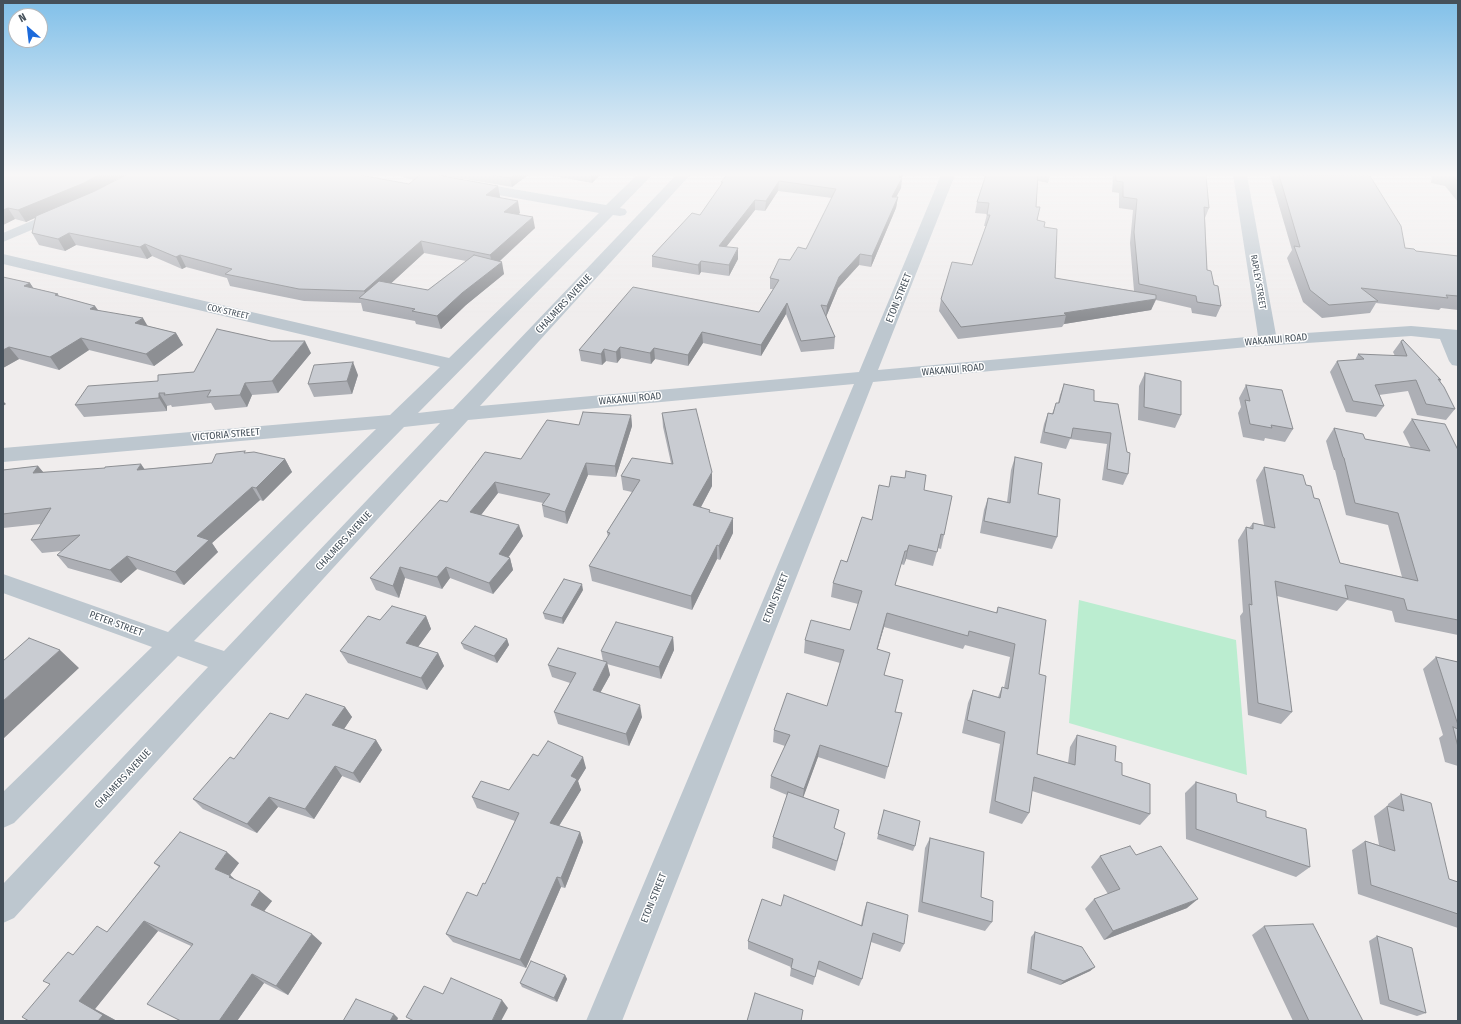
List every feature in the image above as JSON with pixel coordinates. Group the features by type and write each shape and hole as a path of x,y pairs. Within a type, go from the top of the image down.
{"street":[{"path":"3,238 39,223"},
{"path":"3,813 596,223"},
{"name":"CHALMERS AVENUE","path":"3,907 230,664 455,415 639,223"},
{"name":"ETON STREET","path":"604,1021 928,223"},
{"name":"RAPLEY STREET","path":"1248,223 1268,341"},
{"name":"COX STREET","path":"3,259 454,364"},
{"name":"WAKANUI ROAD","path":"455,415 1268,341 1411,330 1452,334"},
{"path":"1452,334 1458,361"},
{"name":"VICTORIA STREET","path":"3,455 455,415"},
{"name":"PETER STREET","path":"3,583 230,664"}],"green space":[{"path":"1079,600 1236,640 1247,775 1069,723"}],"building":[{"path":"34,223 526,223 490,255 421,241 364,291 299,289 225,274 232,269 180,255 176,257 145,244 140,247 69,233 58,239 32,233"},
{"path":"683,223 737,223 719,246 738,248 729,265 701,261 698,265 652,256"},
{"path":"819,223 887,223 872,256 860,254 839,277 827,306 821,305 835,337 801,341 787,303 761,345 702,332 688,355 654,348 650,353 620,347 616,352 604,349 601,354 579,350 633,287 759,312 779,280 770,278 779,259 790,260 798,247 806,249"},
{"path":"987,223 1045,223 1044,227 1057,229 1055,278 1156,295 1156,299 1064,313 1066,315 961,327 941,299 952,262 972,265"},
{"path":"1135,223 1205,223 1207,270 1211,271 1214,285 1218,286 1221,306 1197,302 1196,296 1139,284 1134,232"},
{"path":"1293,223 1399,223 1405,248 1414,249 1416,251 1458,256 1458,296 1446,295 1448,298 1361,288 1378,301 1329,305 1310,290 1294,246 1300,247"},
{"path":"474,255 502,262 462,293 437,316 412,311 415,309 359,298 379,281 428,290"},
{"path":"3,277 30,283 24,286 58,294 55,295 95,306 90,309 143,318 135,323 176,333 146,354 81,338 50,357 9,347 3,350"},
{"path":"217,329 271,341 305,341 272,381 245,383 240,395 207,397 211,390 164,395 165,393 159,393 159,398 75,405 88,386 158,381 158,375 194,372"},
{"path":"1403,340 1441,380 1438,379 1444,387 1455,409 1426,404 1416,380 1375,385 1384,406 1353,401 1337,361 1364,359 1358,354 1407,356 1401,341"},
{"path":"353,362 347,381 308,384 314,365"},
{"path":"1145,373 1181,381 1181,415 1144,407"},
{"path":"1064,384 1094,390 1094,401 1118,404 1127,452 1130,453 1128,474 1107,469 1111,433 1073,428 1071,438 1044,432 1048,413 1053,414 1056,403 1059,403"},
{"path":"1246,385 1282,390 1293,429 1271,425 1272,428 1250,424 1245,400 1250,401"},
{"path":"696,409 712,472 693,505 710,510 709,512 733,518 719,546 717,545 691,596 589,566 610,533 607,532 640,480 621,476 632,458 673,464 662,413"},
{"path":"583,412 631,415 615,466 586,463 565,512 542,505 550,494 495,482 470,512 519,525 499,554 510,558 489,583 446,567 437,577 400,567 393,586 370,578 440,500 447,502 485,452 521,459 547,420 579,425"},
{"path":"1412,419 1445,424 1458,450 1458,620 1407,610 1404,599 1345,585 1348,599 1275,581 1292,712 1258,703 1249,604 1252,605 1246,527 1253,529 1253,523 1275,528 1264,467 1303,475 1306,485 1311,486 1314,498 1319,499 1340,563 1418,581 1398,513 1355,503 1344,458 1334,428 1363,434 1365,439 1430,451"},
{"path":"245,451 244,453 254,452 285,459 256,488 252,487 197,536 209,540 175,572 127,556 110,570 57,555 80,535 31,540 51,508 3,514 3,470 38,466 33,473 141,464 137,470 212,463 216,454"},
{"path":"1015,457 1042,463 1038,494 1060,499 1057,537 984,521 988,498 1010,503"},
{"path":"906,471 926,475 924,490 952,496 944,535 941,534 937,552 909,545 907,551 905,551 895,585 997,613 998,607 1046,620 1039,674 1046,676 1037,754 1075,765 1077,735 1116,746 1115,761 1122,763 1122,775 1150,784 1150,814 1034,777 1029,813 995,801 1005,732 967,720 973,690 1000,698 1002,687 1008,689 1015,644 969,631 968,636 887,613 877,649 890,653 884,675 903,680 895,712 902,713 888,767 820,745 804,789 771,776 790,735 774,730 787,693 827,706 844,650 805,640 811,620 850,630 862,591 833,583 841,560 847,562 862,517 872,520 879,485 889,487 891,476 905,478"},
{"path":"564,579 582,584 562,618 543,613"},
{"path":"392,606 426,616 406,643 438,653 421,678 340,651 368,616 380,620"},
{"path":"616,622 673,637 659,667 601,651"},
{"path":"475,626 507,639 494,656 461,643"},
{"path":"29,638 60,650 3,701 3,661"},
{"path":"558,648 607,662 593,690 640,705 626,734 554,712 576,673 548,665"},
{"path":"1436,657 1458,662 1458,725"},
{"path":"306,694 345,707 332,725 376,740 353,773 335,766 305,809 269,797 247,824 193,799 230,757 234,759 270,713 288,719"},
{"path":"1453,727 1458,729 1458,747"},
{"path":"548,741 583,757 571,776 577,779 550,823 580,832 561,878 557,877 520,960 446,934 467,892 477,896 483,883 485,884 519,813 472,797 481,781 509,790 533,754 538,756"},
{"path":"1196,782 1236,794 1237,802 1266,811 1266,817 1306,829 1310,867 1196,829"},
{"path":"788,792 839,810 834,828 845,833 837,861 773,837"},
{"path":"1401,794 1431,803 1449,879 1458,882 1458,914 1371,885 1365,841 1395,851 1387,806 1404,811"},
{"path":"884,810 920,821 915,846 878,834"},
{"path":"180,832 227,852 215,869 260,891 251,905 312,934 276,986 252,974 219,1021 181,1021 147,1004 193,944 144,921 79,1001 103,1015 98,1021 29,1021 22,1017 50,984 43,981 68,952 73,955 97,926 107,932 160,866 154,863"},
{"path":"930,838 984,852 981,897 993,901 992,922 922,902"},
{"path":"1130,846 1136,855 1161,846 1198,899 1113,931 1094,899 1120,889 1100,856"},
{"path":"784,895 862,926 867,902 908,915 904,944 873,933 862,979 819,961 815,977 791,968 793,959 748,941 762,899 781,906"},
{"path":"1313,924 1363,1021 1309,1021 1264,926"},
{"path":"1035,932 1082,947 1095,967 1064,981 1031,969"},
{"path":"1377,936 1412,948 1426,1013 1389,1000"},
{"path":"531,961 565,975 554,998 520,983"},
{"path":"451,978 502,1000 492,1021 414,1021 406,1017 424,986 443,994"},
{"path":"755,993 803,1010 801,1021 747,1021"},
{"path":"356,999 394,1014 390,1021 343,1021"}]}
